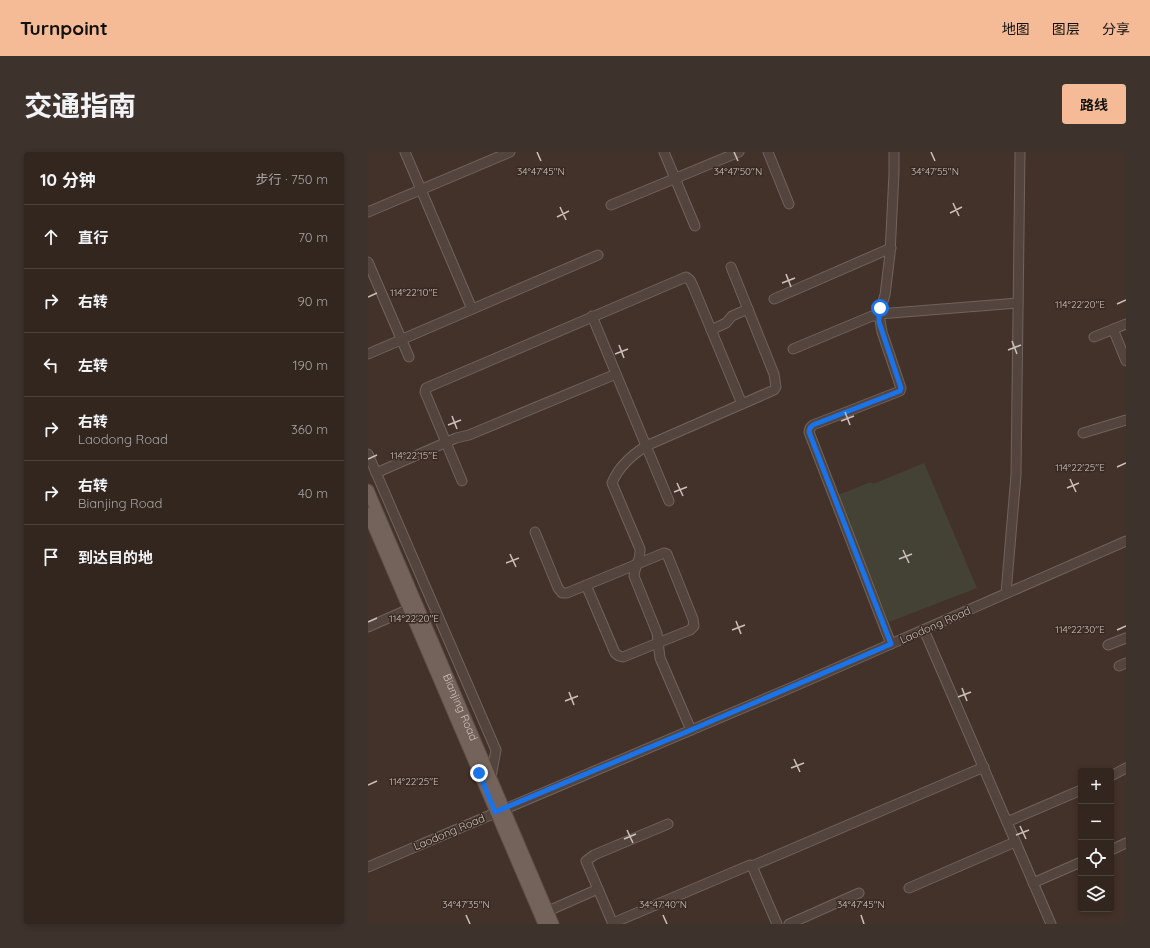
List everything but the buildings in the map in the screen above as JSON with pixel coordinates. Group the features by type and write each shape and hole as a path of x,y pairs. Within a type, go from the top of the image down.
{"main road":[{"name":"Bianjing Road","path":"368,490 491,777 500,810 544,924"},
{"name":"Bianjing Road","path":"369,518 500,810 554,924"}],"street":[{"path":"405,152 472,309"},
{"path":"368,212 510,152"},
{"path":"664,152 695,226"},
{"path":"611,205 739,152"},
{"path":"768,152 789,204"},
{"path":"891,644 809,432 813,425 900,391 901,388 882,332 879,315 885,295 890,248 894,152"},
{"path":"1006,593 1016,475 1020,152"},
{"path":"774,300 890,248"},
{"path":"368,354 598,255"},
{"path":"368,262 409,358"},
{"path":"691,730 660,658 657,632 634,576 634,569 641,556 640,549 612,484 618,472 625,464 638,451 646,446 774,390 776,387 774,374 731,267"},
{"path":"462,481 425,392 426,388 686,277 690,280 693,286 742,404"},
{"path":"793,349 872,316 1018,303"},
{"path":"711,330 726,323 732,316 748,309"},
{"path":"592,316 669,501"},
{"path":"1094,337 1126,324"},
{"path":"1113,329 1126,361"},
{"path":"376,473 446,442 469,435 616,374"},
{"path":"1083,433 1126,420"},
{"path":"368,454 496,750 491,777"},
{"path":"535,532 558,588 562,593 567,593 586,585 636,564 664,553 667,554 693,619 694,626 690,630 659,643 623,657 619,656 616,653 586,585"},
{"name":"Laodong Road","path":"368,867 924,630 1126,541"},
{"path":"368,627 409,609"},
{"path":"924,630 1050,924"},
{"path":"1108,645 1126,638"},
{"path":"668,824 594,855 586,861 613,924 984,767"},
{"path":"1114,774 1126,768"},
{"path":"1007,822 1078,791"},
{"path":"909,888 1015,842"},
{"path":"1114,849 1126,843"},
{"path":"1033,883 1078,863"},
{"path":"752,866 777,924"},
{"path":"548,911 598,889"},
{"path":"789,924 859,893"}],"shaded area":[{"path":"924,463 977,588 889,622 838,495 871,482 873,484"}],"route":[{"path":"479,773 495,812 891,644 809,432 813,425 900,391 901,388 879,322 880,308"}]}
